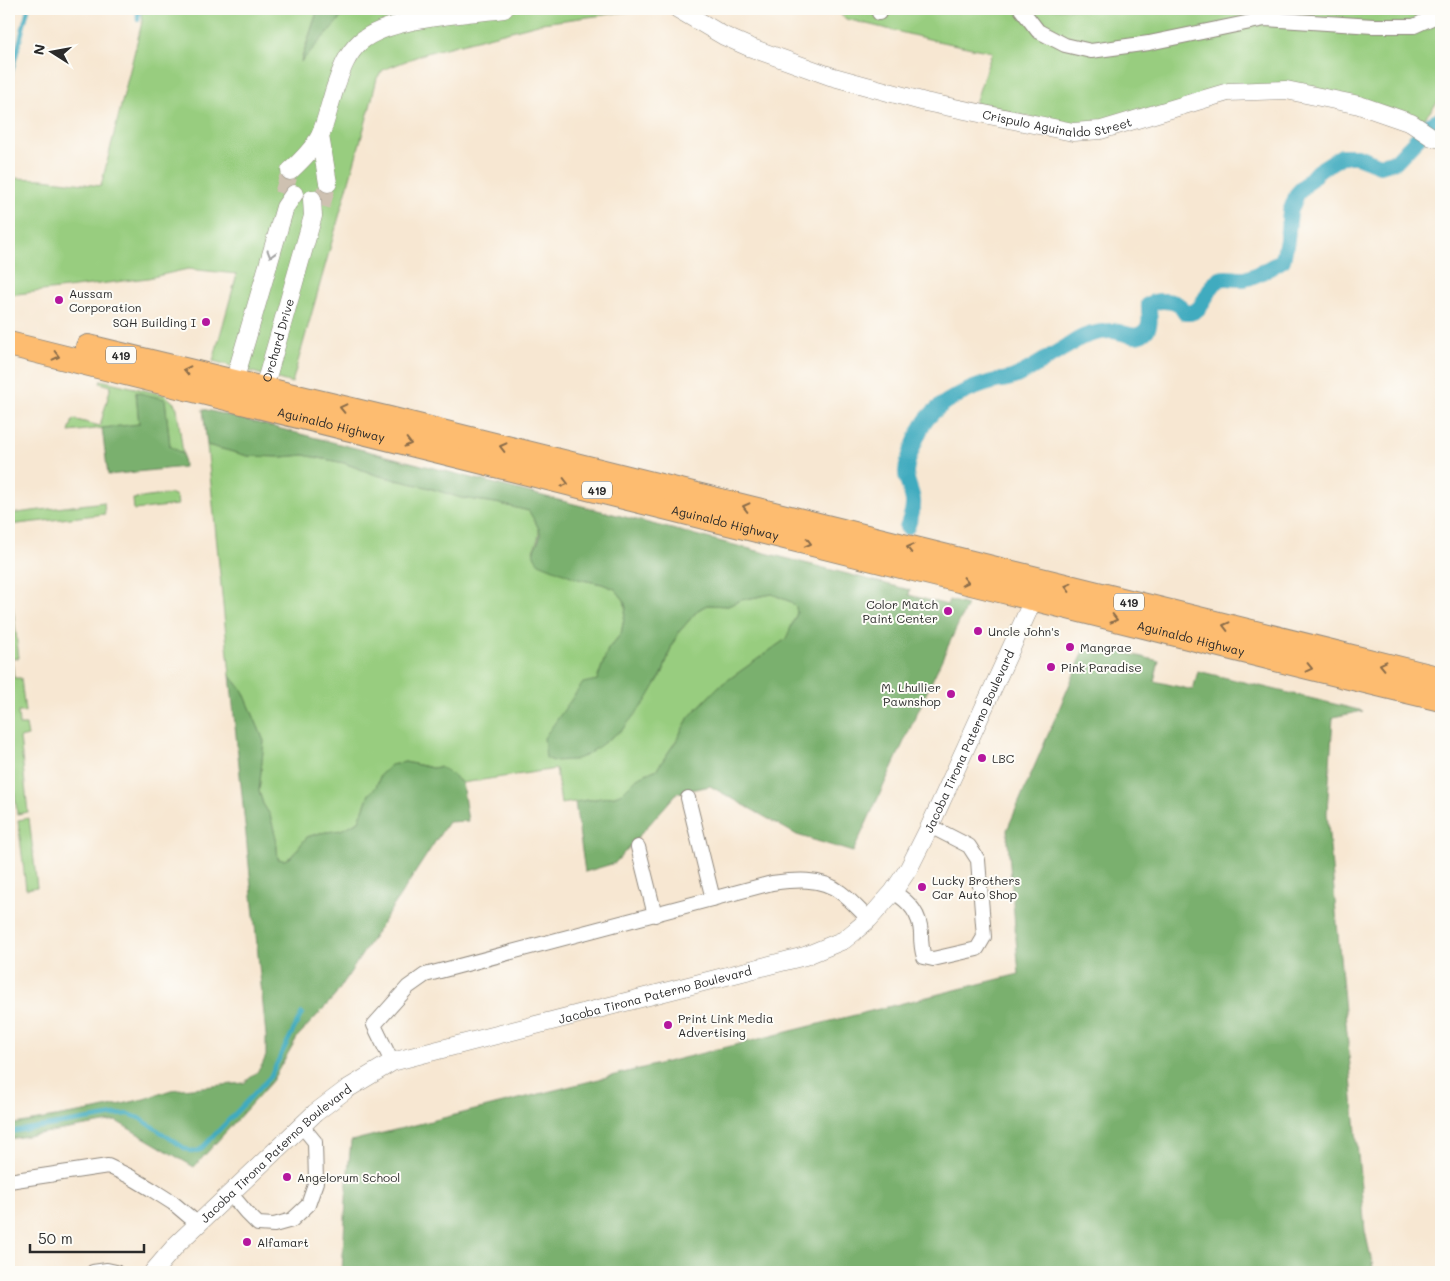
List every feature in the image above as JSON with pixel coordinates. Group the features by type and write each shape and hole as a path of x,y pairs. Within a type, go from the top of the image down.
{"highway":[{"name":"Aguinaldo Highway","path":"9,328 881,562 1034,598 1262,656 1435,687"},
{"name":"Aguinaldo Highway","path":"9,344 398,422 1435,687"}],"street":[{"path":"297,169 320,136 341,70 347,58 361,41 380,31 406,22 504,9"},
{"name":"Crispulo Aguinaldo Street","path":"678,9 724,36 748,47 830,76 924,102 1073,132 1101,130 1228,92 1286,90 1358,105 1411,123 1437,138"},
{"path":"1022,9 1038,31 1065,45 1090,52 1265,19 1373,26 1414,26 1441,14"},
{"path":"320,136 323,178"},
{"path":"247,391 288,198"},
{"name":"Orchard Drive","path":"247,391 315,207"},
{"name":"Jacoba Tirona Paterno Boulevard","path":"153,1272 177,1244 315,1113 347,1089 392,1062 805,956 844,940 868,919 893,892 909,868 1034,598"},
{"path":"688,798 712,899"},
{"path":"893,892 904,898 916,913 921,931 920,947 924,957 933,960 977,949 984,937 978,860 969,846 930,826"},
{"path":"638,847 655,915"},
{"path":"392,1062 374,1025 408,987 425,975 772,883 795,880 826,884 840,891 868,919"},
{"path":"230,1194 258,1224 274,1225 292,1220 308,1205 316,1182 316,1142 302,1126"},
{"path":"9,1180 108,1166 158,1193 198,1224"},
{"path":"93,1272 107,1270 116,1272"}],"green space":[{"path":"141,9 318,9 301,60 346,12 357,9 649,9 542,23 426,53 383,70 377,78 292,383 213,361 237,274 188,269 148,278 9,295 9,178 43,179 101,186 142,22"},
{"path":"318,9 357,9 346,12 301,62"},
{"path":"835,9 1441,9 1441,98 1424,119 1330,92 1283,84 1129,118 1078,126 974,106 992,52 846,19"},
{"path":"101,380 165,395 174,403 177,408 183,454 170,446 165,400 136,393 139,424 69,432 73,419 100,426 111,386 100,383"},
{"path":"136,392 165,399 170,446 183,454 184,467 108,475 102,428 139,424"},
{"path":"203,409 910,590 909,595 947,605 949,600 967,605 853,852 797,835 710,786 677,793 615,863 585,872 575,802 615,796 622,793 637,778 657,769 676,741 689,717 718,687 786,639 797,613 796,607 791,602 772,594 741,600 728,606 707,605 698,610 679,632 672,645 663,672 646,701 623,729 587,755 574,760 553,761 546,758 544,738 583,683 597,680 608,649 621,634 626,608 624,600 615,589 578,579 539,563 535,558 534,551 540,533 529,511 496,503 461,498 376,475 344,463 304,455 282,457 248,456 207,445"},
{"path":"207,445 248,456 282,457 304,455 344,463 376,475 461,498 496,503 529,511 539,530 533,551 578,579 615,589 624,600 626,608 621,634 608,649 597,680 663,672 672,645 679,632 698,610 707,605 728,606 741,600 772,594 791,602 796,607 797,613 786,639 718,687 689,717 676,741 657,769 637,778 622,793 615,796 561,804 556,769 462,783 446,770 439,767 432,768 405,762 392,765 381,774 376,787 369,794 359,821 341,830 307,837 291,857 284,860 278,859 276,838 270,815 263,804 259,791 264,741 243,691 230,675"},
{"path":"172,494 177,498 178,505 134,510 133,499"},
{"path":"104,502 105,514 9,525 9,514"},
{"path":"9,599 12,599 19,658 12,659 14,678 21,678 25,712 18,712 19,725 26,725 28,736 20,738 28,812 17,814 9,735"},
{"path":"1087,644 1159,661 1154,681 1193,690 1198,671 1363,711 1333,717 1327,813 1365,1231 1374,1272 342,1272 351,1141 1019,974 1007,830"},
{"path":"230,675 243,691 264,741 259,791 263,804 270,815 276,838 278,859 284,860 291,857 307,837 341,830 359,821 369,794 376,787 381,774 391,765 405,762 432,768 439,767 446,770 462,783 468,821 448,822 335,996 298,1036 272,1081 194,1167 116,1121 9,1139 9,1125 96,1110 144,1099 171,1090 244,1083 262,1065 266,1056 266,1035"},
{"path":"29,818 37,887 26,889 18,820"}],"waterway":[{"path":"9,82 28,9"},
{"path":"138,9 138,20"},
{"path":"907,527 912,514 913,504 906,476 909,460 924,424 940,406 956,396 975,388 1020,374 1083,337 1109,331 1133,336 1141,335 1149,326 1149,304 1163,301 1171,302 1179,305 1185,313 1191,313 1204,302 1213,285 1220,279 1249,278 1283,260 1290,212 1297,194 1318,171 1342,156 1357,156 1380,165 1396,161 1430,125 1441,119"},
{"path":"9,1132 129,1114 141,1119 186,1149 192,1152 200,1150 270,1077 302,1013"}],"tunnel":[{"path":"283,194 290,171"},
{"path":"321,206 328,183"}],"place":[{"name":"Aussam Corporation","path":"59,300"},
{"name":"SQH Building I","path":"206,322"},
{"name":"Color Match Paint Center","path":"948,611"},
{"name":"Uncle John's","path":"978,631"},
{"name":"Mangrae","path":"1070,647"},
{"name":"Pink Paradise","path":"1051,667"},
{"name":"M. Lhullier Pawnshop","path":"951,694"},
{"name":"LBC","path":"982,758"},
{"name":"Lucky Brothers Car Auto Shop","path":"922,887"},
{"name":"Print Link Media Advertising","path":"668,1025"},
{"name":"Angelorum School","path":"287,1177"},
{"name":"Alfamart","path":"247,1242"}]}
